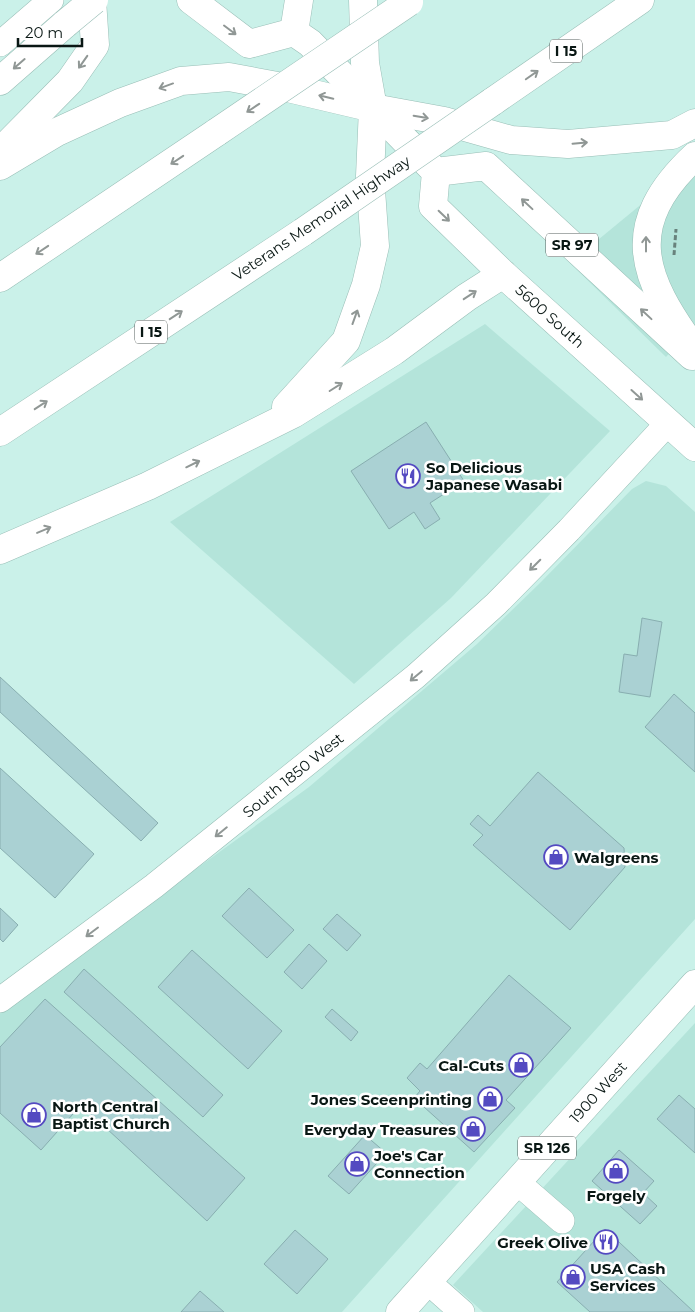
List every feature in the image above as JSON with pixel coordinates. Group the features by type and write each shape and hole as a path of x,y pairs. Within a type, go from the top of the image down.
{"main road":[{"path":"0,81 93,0"},
{"path":"0,152 70,81 95,45 93,0"},
{"path":"191,0 249,44 294,32 310,43 436,172"},
{"path":"294,32 299,0"},
{"path":"266,427 346,341 366,286 375,246 370,176 373,108 364,63 363,0"},
{"name":"Veterans Memorial Highway","path":"0,432 303,232 640,0"},
{"path":"0,278 410,1"},
{"path":"0,166 57,132 120,103 181,81 229,77 444,121 511,140 568,144 672,135 695,123"},
{"path":"695,156 665,189 649,221 645,246 653,282 674,321 695,350"},
{"name":"SR 97","path":"436,172 486,166 695,359"},
{"name":"5600 South","path":"436,172 433,206 503,274 695,447"},
{"path":"0,550 148,486 293,414 394,351 467,297 503,274"},
{"name":"1900 West","path":"400,1312 695,984"}],"street":[{"path":"0,44 48,2"},
{"name":"South 1850 West","path":"0,1000 154,886 416,676 496,604 569,530 668,422"},
{"path":"517,1182 562,1221"},
{"path":"427,1281 462,1312"}],"path":[{"path":"673,265 676,227"}],"shaded area":[{"path":"695,160 695,325 666,357 570,263"},
{"path":"485,324 610,431 451,598 354,684 170,522"},
{"path":"646,481 666,486 695,512 695,919 342,1312 0,1312 0,1011 309,787 477,644 632,489"},
{"path":"695,1023 695,1312 483,1312 453,1285"}],"building":[{"name":"So Delicious Japanese Wasabi","path":"426,422 464,481 430,503 440,519 425,529 414,512 389,529 351,471"},
{"path":"642,618 662,622 650,697 619,692 624,654 637,656"},
{"path":"0,677 158,823 141,841 0,712"},
{"path":"674,694 695,713 695,772 645,727"},
{"path":"0,768 94,854 55,898 0,848"},
{"name":"Walgreens","path":"538,772 624,848 625,867 570,930 473,845 483,835 470,824 478,815 490,826"},
{"path":"249,888 294,930 267,958 222,916"},
{"path":"0,908 18,925 3,942 0,939"},
{"path":"337,914 361,935 347,951 323,929"},
{"path":"309,944 327,961 302,989 284,972"},
{"path":"192,950 282,1031 248,1069 158,987"},
{"path":"84,969 223,1095 203,1117 64,992"},
{"path":"509,975 571,1028 506,1100 515,1108 474,1152 414,1098 420,1091 407,1078 420,1063 427,1069"},
{"path":"45,999 245,1178 207,1221 81,1105 41,1150 0,1113 0,1047"},
{"path":"332,1009 358,1032 351,1041 325,1017"},
{"path":"679,1095 695,1109 695,1153 657,1119"},
{"name":"Joe's Car Connection","path":"365,1135 386,1153 349,1194 328,1176"},
{"path":"619,1150 654,1181 643,1193 657,1206 640,1224 592,1181"},
{"path":"605,1229 694,1312 590,1312 557,1282"},
{"path":"295,1230 328,1259 297,1294 264,1264"},
{"path":"200,1291 224,1312 181,1312"}],"place":[{"name":"So Delicious Japanese Wasabi","path":"408,476"},
{"name":"Walgreens","path":"556,857"},
{"name":"Cal-Cuts","path":"521,1065"},
{"name":"Jones Sceenprinting","path":"490,1099"},
{"name":"North Central Baptist Church","path":"34,1115"},
{"name":"Everyday Treasures","path":"473,1129"},
{"name":"Joe's Car Connection","path":"357,1164"},
{"name":"Forgely","path":"616,1171"},
{"name":"Greek Olive","path":"606,1242"},
{"name":"USA Cash Services","path":"573,1277"}]}
